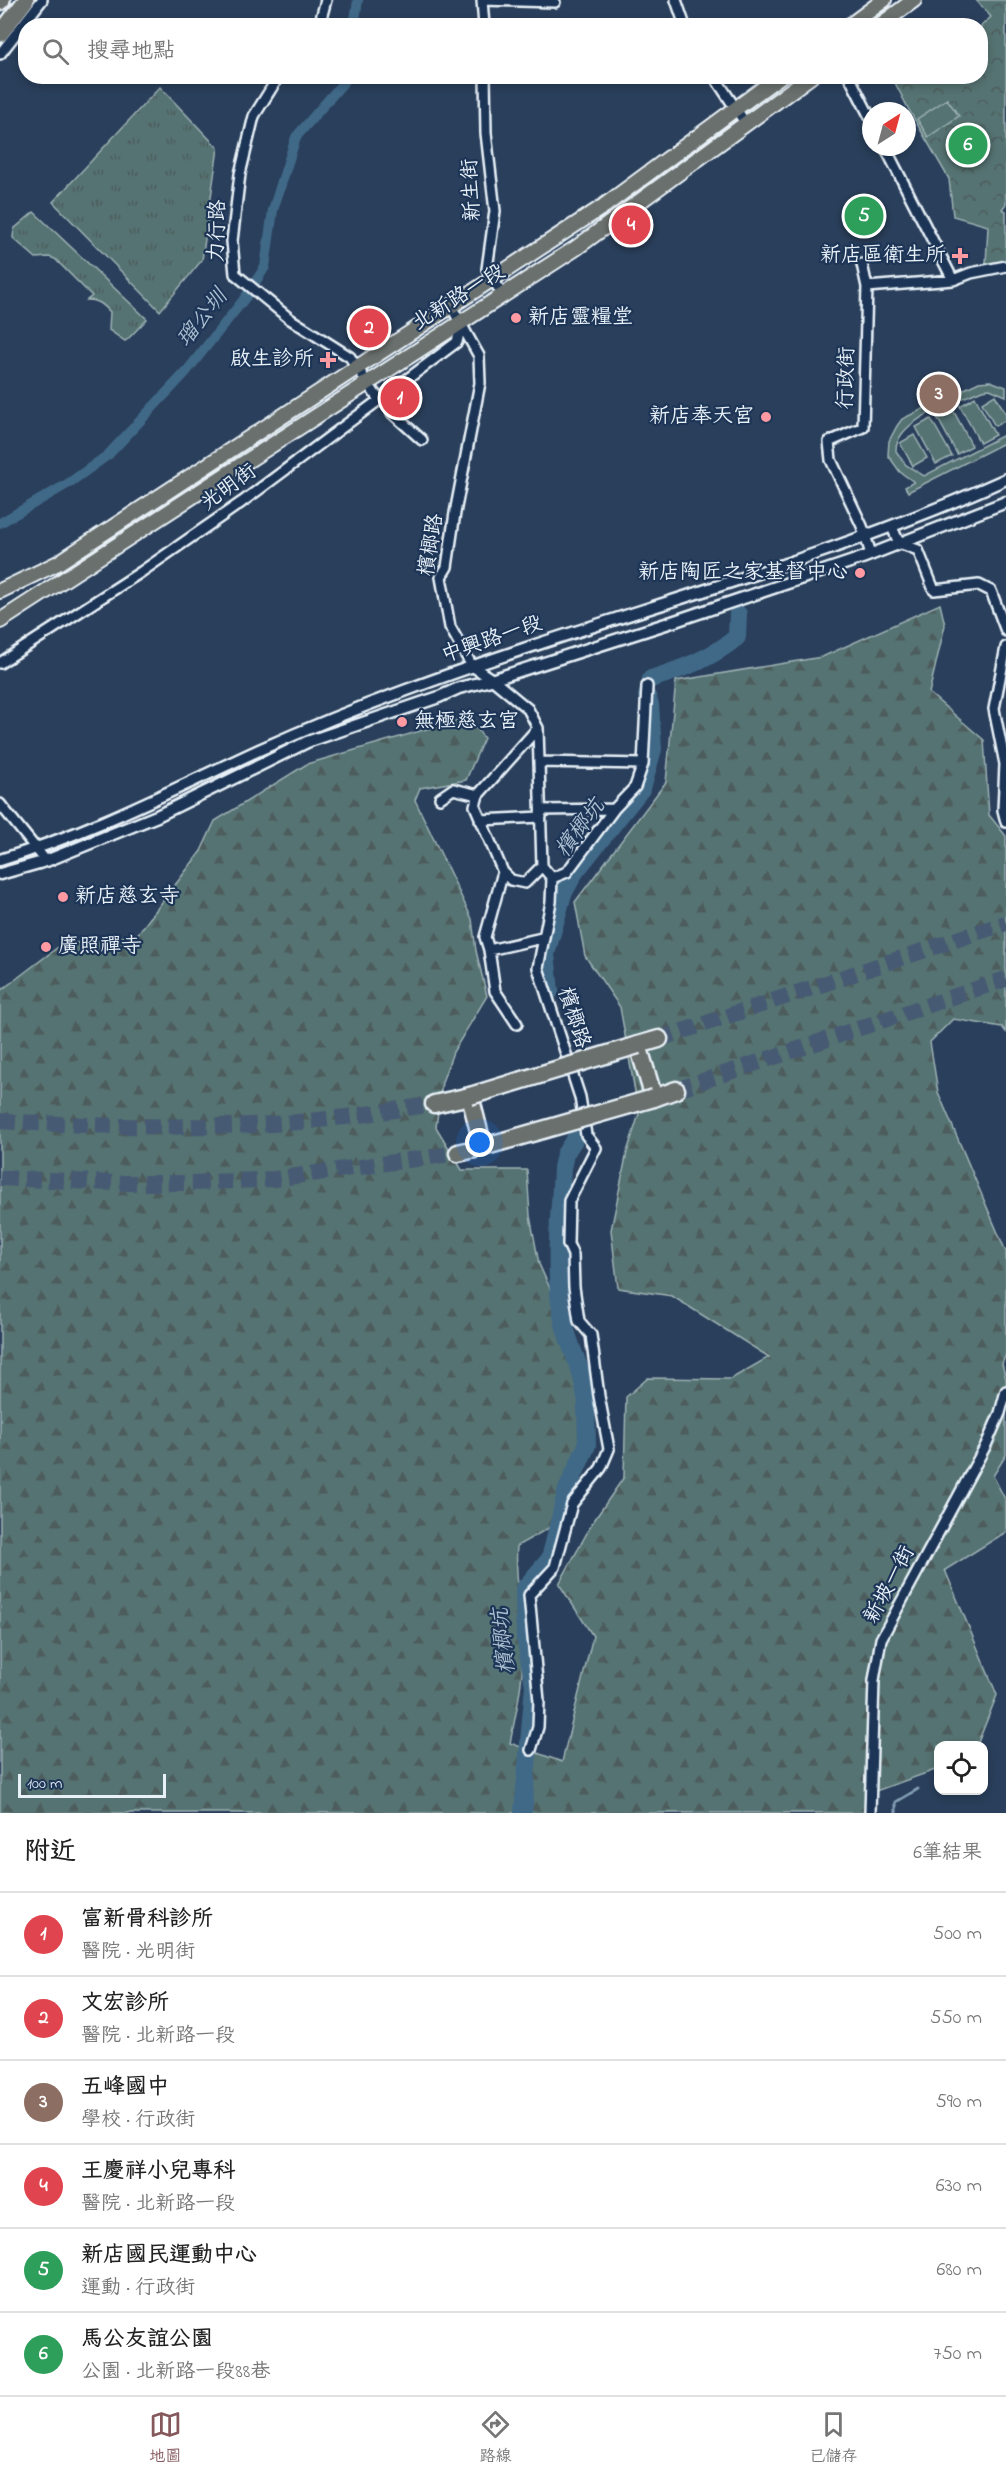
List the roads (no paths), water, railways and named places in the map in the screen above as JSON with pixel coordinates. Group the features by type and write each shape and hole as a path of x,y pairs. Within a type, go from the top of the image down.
{"highway":[{"path":"0,34 26,0"},
{"path":"434,1104 470,1096 659,1039"},
{"path":"638,1045 654,1098"},
{"path":"458,1153 654,1098 675,1090"},
{"path":"470,1096 483,1147"}],"main road":[{"path":"860,18 884,0"},
{"path":"890,18 914,0"},
{"name":"北新路一段","path":"0,591 58,562 604,206 769,84"},
{"name":"北新路一段","path":"0,621 449,329 462,324 576,248 800,84"}],"street":[{"path":"28,18 42,0"},
{"path":"322,18 326,0"},
{"path":"483,18 482,0 555,2"},
{"path":"676,0 682,18"},
{"path":"0,54 18,31"},
{"name":"力行路","path":"274,84 254,116 240,174 232,241 234,274 294,321 351,357 379,400"},
{"name":"新生街","path":"485,84 486,133 495,211 487,269 503,296"},
{"path":"719,84 746,124"},
{"path":"853,84 862,102"},
{"path":"890,156 953,280"},
{"name":"行政街","path":"862,264 867,287 862,427 829,442 831,460 840,474 866,537"},
{"path":"867,287 953,280 971,273 1006,266"},
{"name":"檳榔路","path":"450,306 479,356 480,383 454,513 447,567 441,577 450,627 472,666 528,709 538,728"},
{"name":"光明街","path":"0,663 242,502 457,342 462,324"},
{"path":"392,413 422,440"},
{"name":"中興路一段","path":"0,860 38,848 147,803 261,749 365,706 472,666 866,537 1006,479"},
{"name":"中興路一段","path":"0,874 46,861 157,816 307,742 459,688 491,680 872,554 1006,502"},
{"path":"892,527 899,543 918,550 934,590 979,585 991,591 1006,631"},
{"path":"866,537 872,554"},
{"path":"1006,647 994,709 1005,764 1004,811 1006,822"},
{"path":"538,728 542,866 552,878 567,872 614,809 635,787 643,764 647,686"},
{"path":"538,728 478,795 475,806 503,872 511,880 525,883 542,866"},
{"path":"540,762 643,764"},
{"path":"440,798 453,789 478,795"},
{"path":"0,804 38,848 46,861"},
{"path":"480,820 541,813 614,809"},
{"path":"503,872 485,937 495,991 517,1024"},
{"name":"檳榔路","path":"531,1750 538,1727 539,1701 530,1595 555,1567 572,1504 601,1468 609,1449 598,1396 591,1335 579,1321 573,1287 573,1255 568,1244 569,1201 596,1148 586,1136 580,1097 538,968 542,938 551,902 552,878"},
{"path":"489,950 542,938"},
{"name":"新坡一街","path":"870,1813 874,1680 881,1639 986,1445 1000,1413 1006,1391"}],"waterway":[{"name":"瑠公圳","path":"355,18 358,0"},
{"name":"瑠公圳","path":"0,523 69,483 108,455 186,372 245,298 265,267 273,210 296,137 342,84"},
{"name":"檳榔坑","path":"651,679 696,662 737,637 738,614"},
{"name":"檳榔坑","path":"550,991 546,954 563,894 575,872 642,788 653,749 650,705 647,696"},
{"name":"檳榔坑","path":"574,1140 565,1154 562,1168 558,1279 564,1326 582,1376 586,1398"},
{"name":"檳榔坑","path":"523,1813 534,1685 525,1636 524,1589 550,1559 567,1490 587,1445 586,1407"},
{"path":"896,1813 896,1802 918,1789"}],"tunnel":[{"path":"659,1039 1006,923"},
{"path":"676,1090 1006,979"},
{"path":"0,1121 126,1126 252,1125 321,1120 434,1104"},
{"path":"0,1178 116,1183 192,1183 275,1179 458,1153"}],"place":[{"name":"馬公友誼公園","path":"968,145"},
{"name":"新店國民運動中心","path":"864,216"},
{"name":"王慶祥小兒專科","path":"631,225"},
{"name":"新店區衛生所","path":"960,256"},
{"name":"新店靈糧堂","path":"516,318"},
{"name":"文宏診所","path":"369,328"},
{"name":"啟生診所","path":"328,360"},
{"name":"五峰國中","path":"939,394"},
{"name":"富新骨科診所","path":"400,398"},
{"name":"新店奉天宮","path":"766,417"},
{"name":"新店陶匠之家基督中心","path":"860,573"},
{"name":"無極慈玄宮","path":"402,722"},
{"name":"新店慈玄寺","path":"63,897"},
{"name":"廣照禪寺","path":"46,947"}]}
